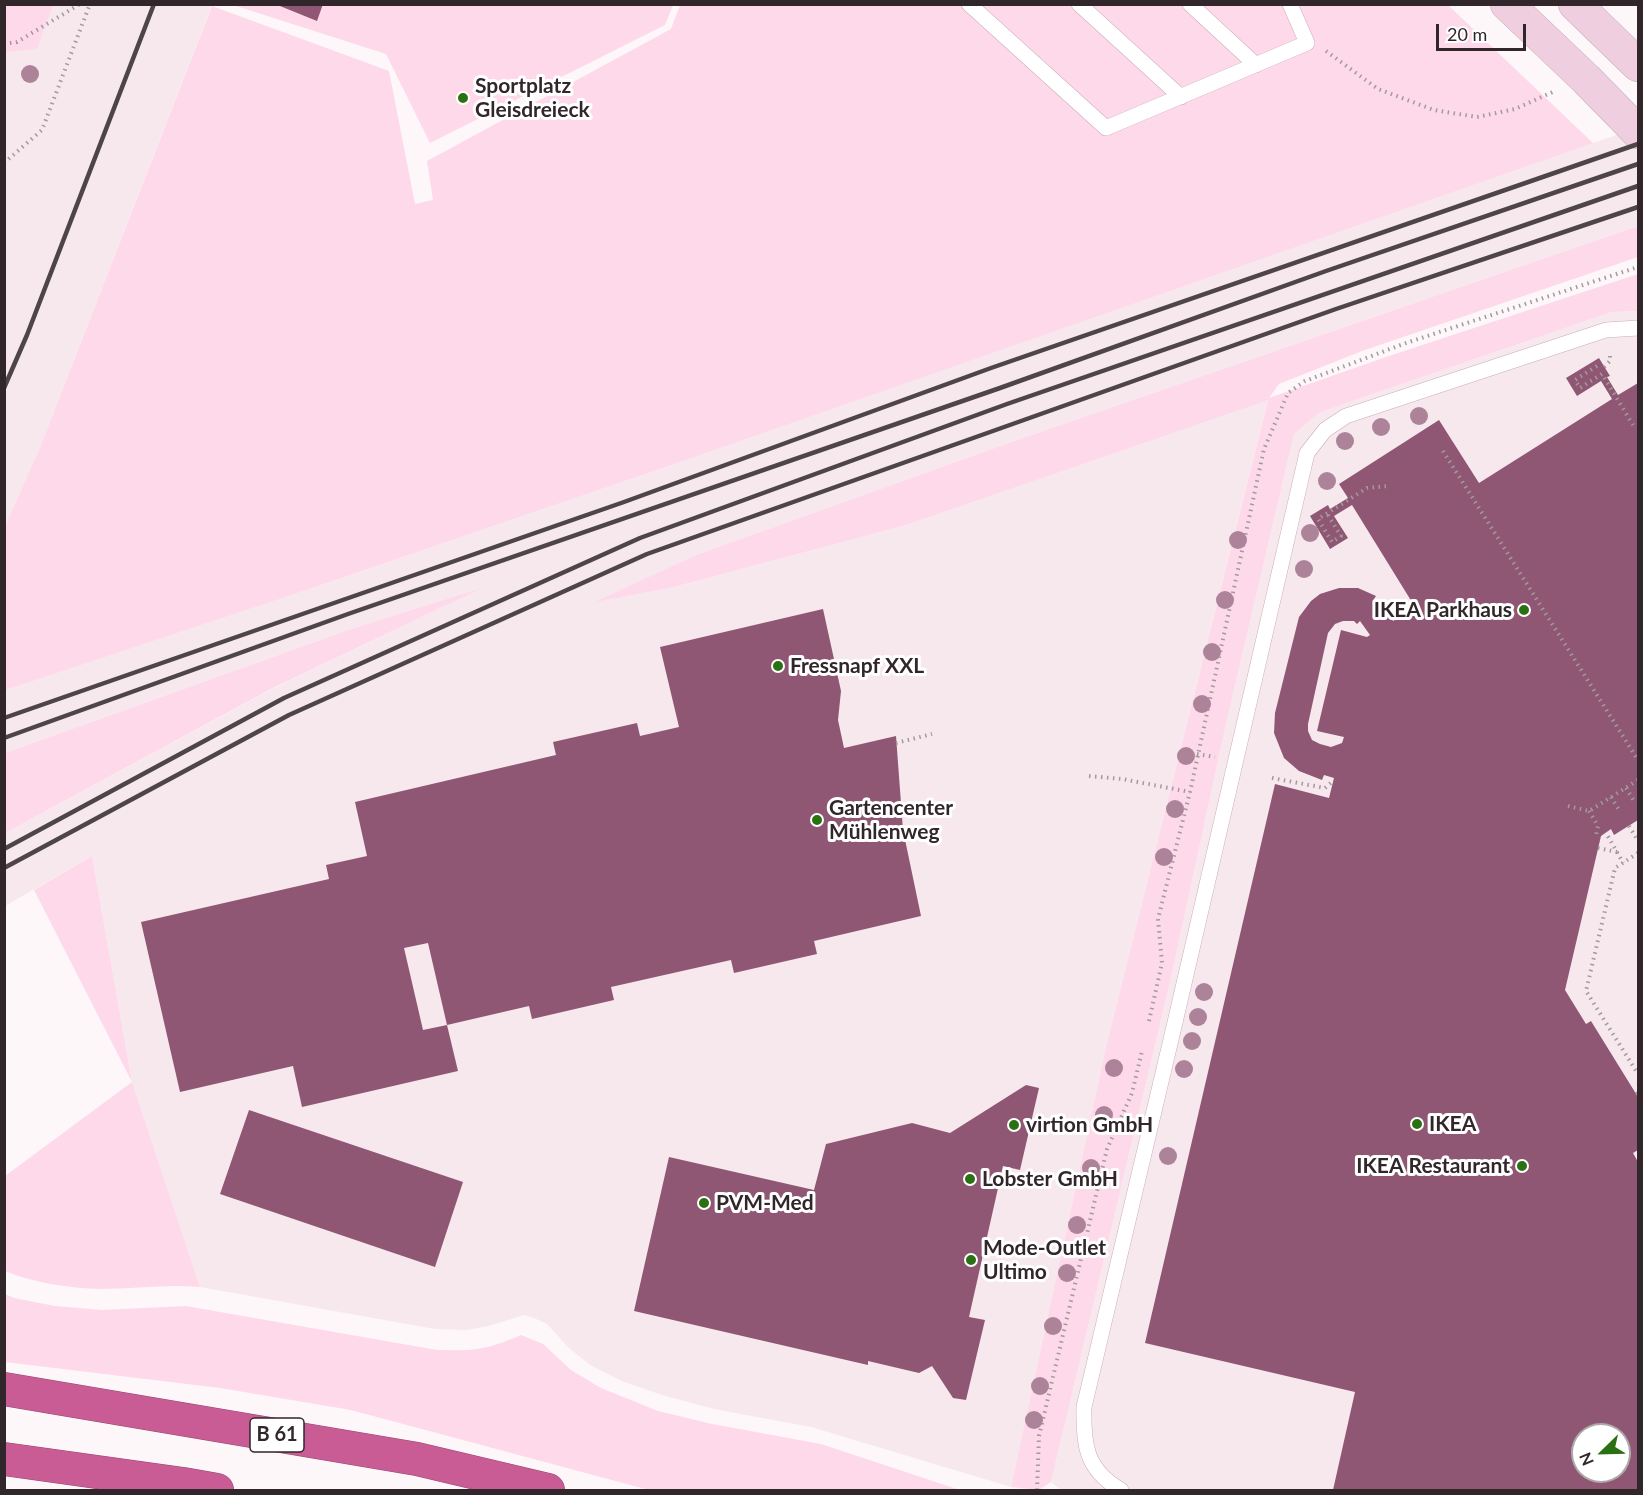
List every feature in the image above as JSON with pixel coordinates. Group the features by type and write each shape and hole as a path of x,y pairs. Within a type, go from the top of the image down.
{"highway":[{"name":"B 61","path":"4,1389 417,1459 548,1491"},
{"path":"4,1459 218,1491"}],"main road":[{"path":"1507,4 1638,132"},
{"path":"1575,4 1638,65"}],"lane":[{"path":"969,4 1106,128 1307,43 1290,4"},
{"path":"1079,4 1181,97"},
{"path":"1190,4 1256,65"},
{"path":"1121,1491 1105,1480 1094,1467 1086,1452 1083,1429 1084,1407 1307,453 1325,430 1346,417 1606,330 1638,328"}],"path":[{"path":"4,44 17,42 80,4"},
{"path":"4,163 42,130 90,4"},
{"path":"1307,43 1323,48 1378,89 1434,110 1477,117 1515,109 1556,90"},
{"path":"1597,366 1575,380 1580,388 1602,374 1633,425"},
{"path":"1443,451 1638,760"},
{"path":"1328,515 1341,536 1332,542 1318,519 1367,488 1388,486"},
{"path":"896,743 932,734"},
{"path":"1197,754 1218,758"},
{"path":"1089,776 1122,779 1190,792"},
{"path":"1272,778 1325,788 1333,781"},
{"path":"1589,811 1638,780"},
{"path":"1626,788 1634,801"},
{"path":"1611,797 1619,810"},
{"path":"1568,806 1589,811 1598,826 1596,835"},
{"path":"1629,826 1638,842"},
{"path":"1606,833 1623,863"},
{"path":"1598,848 1617,852"},
{"path":"1638,853 1615,868 1586,991 1638,1074"}],"shaded area":[{"path":"4,5 212,5 39,450 5,526"},
{"path":"4,5 53,5 37,49 5,52"},
{"name":"Sportplatz Gleisdreieck","path":"233,5 673,5 665,25 430,143 386,54"},
{"path":"680,5 1448,5 1593,143 663,468 5,690 5,526 39,450 212,6 389,71 415,204 433,200 427,161 671,29"},
{"path":"1638,128 1638,226 1017,440 696,555 599,601 670,588 903,526 1268,399 1106,1047 1011,1487 811,1427 714,1409 622,1381 590,1365 569,1348 547,1324 524,1315 467,1330 435,1329 200,1287 132,1082 92,856 5,906 5,833 274,688 477,590 351,629 5,753 4,690 280,599 663,468 1523,166"},
{"path":"1638,226 1638,257 1362,351 1279,384 1269,398 1638,274 1638,311 1612,312 1355,400 1319,413 1294,434 1226,724 1170,982 1051,1482 1039,1490 1011,1487 1106,1047 1268,400 903,526 670,588 595,602 696,555 1017,440"},
{"name":"IKEA","path":"1638,311 1638,1490 1061,1490 1051,1482 1170,982 1226,724 1294,434 1319,413 1612,312"},
{"path":"482,588 273,688 5,833 5,753 351,629"},
{"path":"92,856 132,1082 34,890"},
{"path":"132,1082 200,1287 101,1289 40,1282 5,1271 5,1176"},
{"path":"5,1294 55,1306 102,1310 186,1306 437,1350 480,1348 499,1344 521,1335 543,1344 571,1370 601,1388 658,1411 712,1424 821,1444 960,1490 649,1490 351,1410 220,1388 5,1362"}],"building":[{"path":"275,4 323,4 317,21"},
{"name":"IKEA","path":"1599,358 1618,395 1638,383 1638,820 1614,835 1611,829 1601,836 1565,990 1586,1024 1591,1021 1638,1097 1638,1150 1633,1153 1638,1162 1638,1490 1333,1490 1355,1392 1145,1343 1275,784 1329,798 1334,778 1324,775 1322,780 1299,771 1284,758 1274,733 1275,713 1299,617 1311,601 1320,594 1339,588 1358,588 1376,596 1374,599 1393,621 1415,607 1352,505 1334,516 1348,538 1330,549 1310,516 1328,505 1330,509 1348,498 1339,484 1439,420 1479,483 1612,399 1601,381 1577,396 1566,378","holes":["1354,621 1357,624 1360,621 1370,635 1367,637 1341,630 1317,731 1344,737 1342,743 1331,747 1312,740 1308,724 1328,633 1335,624"]},
{"path":"823,609 841,691 838,720 844,748 896,736 903,830 921,916 814,941 817,954 734,973 731,960 611,987 614,1000 532,1019 529,1006 447,1025 458,1071 302,1107 293,1066 180,1092 141,922 329,879 326,865 367,856 355,802 556,755 553,742 637,723 640,736 679,727 660,647","holes":["428,943 447,1025 423,1030 404,948"]},
{"path":"1026,1085 1039,1088 1020,1170 1003,1166 969,1317 985,1320 966,1400 953,1398 932,1366 919,1373 868,1361 868,1365 634,1311 669,1157 814,1190 826,1144 912,1123 950,1133"},
{"path":"249,1110 463,1182 435,1267 220,1194"}],"railway":[{"path":"4,388 27,335 154,4"},
{"path":"4,718 624,502 991,368 1638,144"},
{"path":"4,738 348,614 1638,164"},
{"path":"4,849 284,698 640,538 1007,404 1638,186"},
{"path":"4,868 289,715 647,554 1336,309 1638,207"}],"place":[{"name":"Sportplatz Gleisdreieck","path":"463,98"},
{"name":"IKEA Parkhaus","path":"1524,610"},
{"name":"Fressnapf XXL","path":"778,666"},
{"name":"Gartencenter Mühlenweg","path":"817,820"},
{"name":"IKEA","path":"1417,1124"},
{"name":"virtion GmbH","path":"1014,1125"},
{"name":"IKEA Restaurant","path":"1522,1166"},
{"name":"Lobster GmbH","path":"970,1179"},
{"name":"PVM-Med","path":"704,1203"},
{"name":"Mode-Outlet Ultimo","path":"971,1260"}]}
